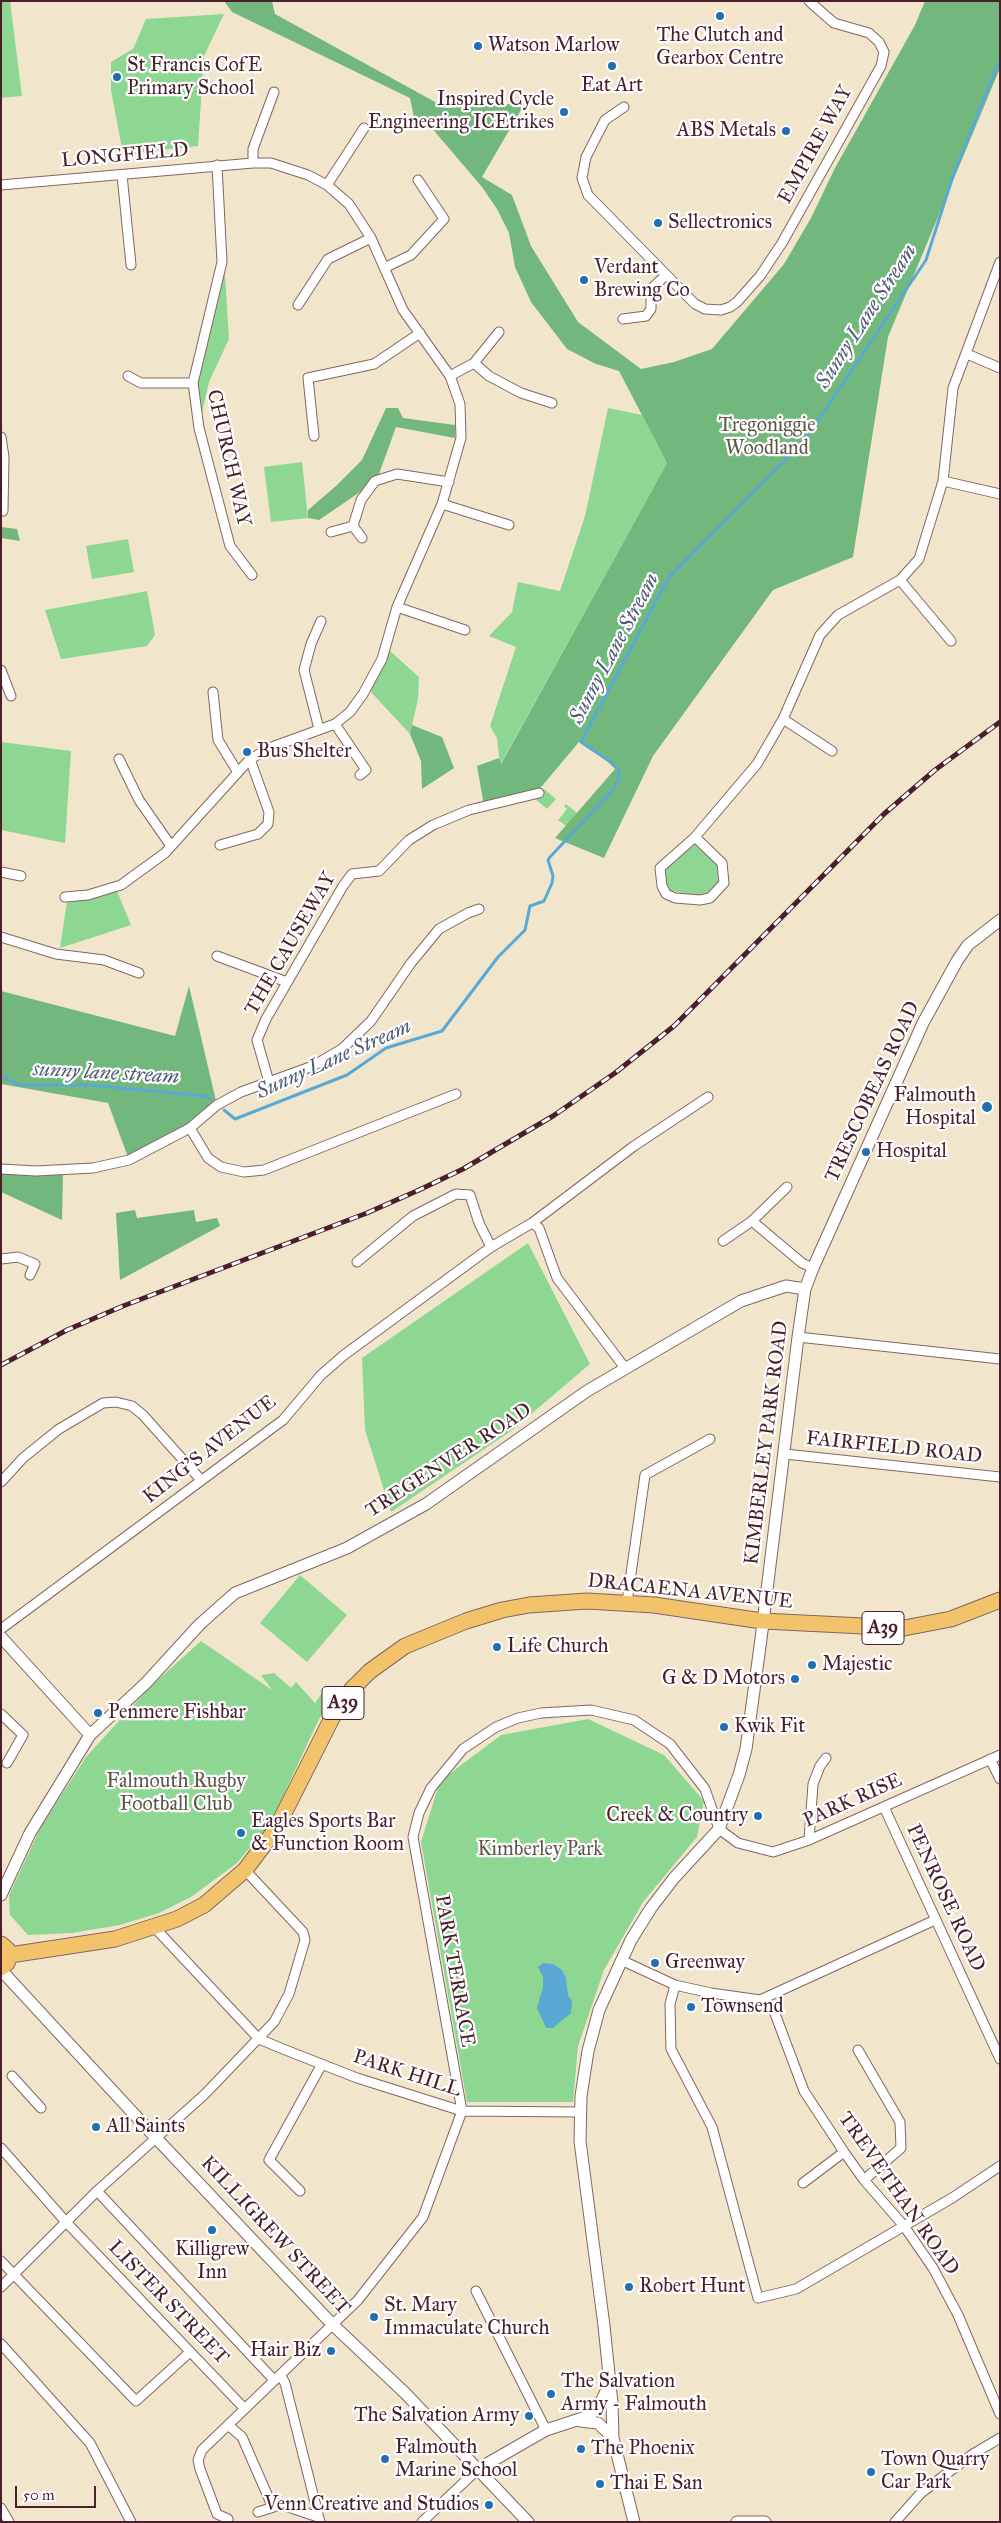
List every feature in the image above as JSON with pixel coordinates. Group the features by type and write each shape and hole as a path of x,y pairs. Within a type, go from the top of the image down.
{"main road":[{"name":"DRACAENA AVENUE","path":"3,1959 115,1939 155,1928 204,1905 245,1870 280,1823 333,1716 352,1688 387,1657 405,1646 432,1634 502,1610 558,1601 627,1602 762,1621 904,1628 951,1619 1000,1600"}],"street":[{"name":"EMPIRE WAY","path":"624,107 604,120 586,157 582,178 588,195 695,304 705,309 721,310 737,302 760,276 782,243 881,66 884,52 874,37 869,33 834,23 809,1"},
{"path":"253,163 253,149 274,92"},
{"path":"326,185 364,128"},
{"name":"LONGFIELD","path":"1,184 253,163 271,163 308,174 326,185 349,204 371,238 386,267 403,310 450,376 460,404 461,438 442,504 397,607 382,658 363,694 350,712 335,724 272,747 250,759 171,846 121,885 88,895 65,898"},
{"name":"CHURCH WAY","path":"217,165 222,262 193,383 199,428 230,546 252,575"},
{"path":"122,175 131,265"},
{"path":"386,267 411,255 444,219 418,180"},
{"path":"298,304 328,259 371,238"},
{"path":"695,837 722,863 724,883 710,898 700,900 675,898 666,894 662,886 660,868 695,837 757,764 783,719 820,635 838,615 900,580 919,559 943,481 953,388 1000,262"},
{"path":"623,319 646,316 651,309 651,289 666,275"},
{"path":"450,376 474,362 499,332"},
{"path":"314,436 308,378 374,364 420,333"},
{"path":"967,354 1000,368"},
{"path":"474,362 489,376 521,392 552,403"},
{"path":"128,376 141,383 193,383"},
{"path":"1,437 4,457 3,511"},
{"path":"353,526 361,500 375,481 396,474 449,482"},
{"path":"943,481 1000,494"},
{"path":"442,504 509,525"},
{"path":"331,532 353,526"},
{"path":"353,526 362,538"},
{"path":"900,580 951,640"},
{"path":"397,607 465,630"},
{"path":"319,729 304,670 311,644 321,621"},
{"path":"1,670 11,696"},
{"path":"213,692 218,740 237,772"},
{"path":"783,719 832,752"},
{"path":"335,724 366,770 360,775"},
{"path":"119,759 139,800 171,846"},
{"path":"220,845 258,834 268,824 269,812 250,759"},
{"name":"THE CAUSEWAY","path":"269,1082 260,1058 257,1040 266,1019 287,982 343,886 352,874 361,871 375,873 383,868 409,840 433,825 469,810 539,793"},
{"path":"1,872 21,876"},
{"path":"1,1169 36,1171 93,1168 129,1160 190,1128 217,1105 241,1092 313,1066 342,1048 371,1022 411,963 439,929 468,912 479,909"},
{"name":"TRESCOBEAS ROAD","path":"813,1268 923,1023 957,961 970,943 1000,920"},
{"path":"1,936 56,954 104,960 139,973"},
{"path":"217,956 287,982"},
{"path":"190,1128 208,1158 221,1167 244,1172 264,1170 456,1094"},
{"name":"KING'S AVENUE","path":"1,1629 283,1420 321,1375 344,1355 491,1246 532,1223 634,1146 708,1097"},
{"path":"723,1241 752,1221 787,1187"},
{"path":"356,1262 413,1216 456,1194 470,1195 479,1223 491,1246"},
{"path":"752,1221 802,1263 813,1268"},
{"path":"532,1223 539,1228 557,1278 625,1368"},
{"path":"1,1259 18,1257 35,1264 30,1275"},
{"name":"KIMBERLEY PARK ROAD","path":"634,2522 613,2438 604,2326 580,2141 580,2112 588,2051 599,2010 621,1960 651,1908 707,1839 719,1829 740,1775 746,1749 785,1454 798,1337 806,1289 813,1268"},
{"name":"TREGENVER ROAD","path":"1,1895 30,1832 90,1735 146,1683 200,1624 235,1594 347,1548 426,1504 587,1391 740,1301 786,1286 806,1289"},
{"path":"798,1337 1000,1358"},
{"path":"3,1480 24,1458 59,1430 103,1404 116,1402 132,1406 144,1415 201,1480"},
{"path":"627,1602 644,1475 710,1439"},
{"name":"FAIRFIELD ROAD","path":"785,1454 1000,1478"},
{"path":"1,1636 90,1735"},
{"name":"PARK TERRACE","path":"462,2112 413,1837 419,1813 439,1776 463,1749 479,1736 518,1718 541,1713 590,1710 634,1720 670,1744 705,1789 719,1829"},
{"path":"1,1714 22,1735 7,1763"},
{"name":"PARK RISE","path":"719,1829 738,1843 773,1852 809,1840 1000,1755"},
{"path":"809,1840 812,1784 826,1758"},
{"path":"990,1759 1000,1779"},
{"name":"PENROSE ROAD","path":"884,1807 1000,2059"},
{"path":"1,2287 97,2191 156,2139 259,2039 274,2022 289,1994 305,1940 304,1932 245,1870"},
{"path":"621,1960 675,1984 711,1993 760,2000 935,1920"},
{"path":"155,1928 259,2039"},
{"name":"KILLIGREW STREET","path":"3,1959 156,2139 332,2324 405,2393 528,2522"},
{"path":"675,1984 670,2004 671,2049 712,2127 758,2298 796,2288 952,2198 997,2168 1000,2178"},
{"name":"TREVETHAN ROAD","path":"760,2000 774,2012 804,2091 864,2180 904,2226 932,2268 958,2315 1000,2414"},
{"name":"PARK HILL","path":"259,2039 322,2064 462,2112 580,2112"},
{"path":"858,2050 900,2122 901,2148 864,2180"},
{"path":"300,2191 269,2160 322,2064"},
{"path":"12,2076 41,2108"},
{"path":"228,2519 217,2514 198,2460 202,2450 358,2300 423,2217 462,2112"},
{"name":"LISTER STREET","path":"1,2148 66,2222 244,2408"},
{"path":"802,2183 844,2152"},
{"path":"97,2191 277,2378 285,2382 318,2519"},
{"path":"1,2261 136,2401 190,2352"},
{"path":"476,2291 546,2430"},
{"path":"1,2344 90,2443 131,2522"},
{"path":"422,2522 478,2469 546,2430 578,2421 595,2412 610,2383"},
{"path":"578,2421 598,2423 613,2438"},
{"path":"228,2425 242,2437 265,2495 270,2501 318,2519"},
{"path":"895,2522 921,2493 973,2454 1000,2438"},
{"path":"258,2512 280,2505"},
{"path":"1,2508 9,2522"},
{"path":"736,2522 765,2522"}],"green space":[{"path":"1,1 10,1 22,96 1,98"},
{"name":"Tregoniggie Woodland","path":"224,1 272,1 275,14 446,108 525,103 482,177 512,195 531,246 578,322 641,369 674,362 712,349 784,264 811,218 835,168 915,25 925,1 1000,1 1000,68 888,337 853,557 773,590 653,756 604,858 555,838 615,769 602,756 579,742 537,792 484,806 477,766 499,758 501,764 667,463 619,371 596,364 567,349 531,302 515,267 509,233 497,209 482,187 430,126 416,127 410,98 232,12"},
{"path":"224,14 204,56 198,146 123,154 111,90 111,62 133,49 146,19"},
{"path":"225,275 229,339 209,382 202,413 200,412 197,379 221,276"},
{"path":"386,408 398,408 403,418 455,425 455,438 396,427 379,474 360,492 319,520 308,518 308,510 362,460"},
{"path":"608,408 642,415 667,463 500,765 497,738 490,726 516,647 489,636 512,612 518,582 560,591 585,516"},
{"path":"302,462 308,518 271,522 264,467"},
{"path":"1,527 17,529 20,541 1,538"},
{"path":"128,539 134,572 92,579 86,546"},
{"path":"147,591 155,635 147,646 61,659 45,610"},
{"path":"390,651 419,677 418,699 410,734 369,690"},
{"path":"412,725 442,737 454,768 422,789 421,761 410,734"},
{"path":"1,742 71,751 65,843 1,830"},
{"path":"544,789 556,799 547,809 535,799"},
{"path":"566,804 577,813 566,826 558,820 567,809 564,806"},
{"path":"694,844 718,865 720,881 707,894 698,896 668,890 663,870"},
{"path":"117,891 131,925 60,948 67,901"},
{"path":"189,986 217,1105 190,1128 129,1160 108,1103 1,1084 1,991 175,1036"},
{"path":"1,1172 63,1174 62,1220 1,1192"},
{"path":"135,1210 137,1218 194,1210 196,1222 217,1218 220,1226 120,1280 116,1213"},
{"path":"528,1243 590,1364 511,1431 391,1512 365,1430 362,1358"},
{"path":"300,1575 347,1615 307,1662 260,1623"},
{"name":"Falmouth Rugby Football Club","path":"201,1641 272,1690 261,1675 274,1673 291,1688 296,1682 315,1703 327,1686 337,1690 318,1721 270,1824 237,1863 191,1897 159,1913 120,1925 72,1933 28,1935 10,1915 9,1895 41,1827 86,1757 150,1687"},
{"name":"Kimberley Park","path":"588,1719 664,1755 704,1801 697,1837 643,1902 604,1970 578,2046 573,2102 467,2102 421,1842 440,1781 501,1735"}],"water":[{"path":"543,1963 553,1964 562,1970 566,1978 568,1995 572,2001 571,2013 553,2028 546,2028 537,2008 543,1987 543,1977 538,1967"}],"waterway":[{"name":"Sunny Lane Stream","path":"224,1110 235,1119 347,1075 386,1048 442,1031 498,957 525,930 530,906 544,901 552,883 553,876 548,860 612,791 619,780 619,771 615,765 581,742 669,577 805,440 926,260 953,176 1000,59"},
{"name":"sunny lane stream","path":"1,1075 19,1085 89,1085 205,1096 210,1099"}],"railway":[{"path":"1,1365 67,1330 123,1306 367,1213 419,1190 463,1169 553,1116 615,1073 674,1026 884,814 935,770 1000,722"}],"place":[{"name":"The Clutch and Gearbox Centre","path":"720,16"},
{"name":"Watson Marlow","path":"478,46"},
{"name":"Eat Art","path":"612,66"},
{"name":"St Francis CofE Primary School","path":"117,77"},
{"name":"Inspired Cycle Engineering ICEtrikes","path":"564,112"},
{"name":"ABS Metals","path":"786,131"},
{"name":"Sellectronics","path":"658,223"},
{"name":"Verdant Brewing Co","path":"584,280"},
{"name":"Bus Shelter","path":"247,752"},
{"name":"Falmouth Hospital","path":"987,1107"},
{"name":"Hospital","path":"866,1152"},
{"name":"Life Church","path":"497,1647"},
{"name":"Majestic","path":"812,1665"},
{"name":"G & D Motors","path":"795,1679"},
{"name":"Penmere Fishbar","path":"98,1713"},
{"name":"Kwik Fit","path":"724,1727"},
{"name":"Creek & Country","path":"758,1816"},
{"name":"Eagles Sports Bar & Function Room","path":"241,1833"},
{"name":"Greenway","path":"655,1963"},
{"name":"Townsend","path":"691,2007"},
{"name":"All Saints","path":"96,2127"},
{"name":"Killigrew Inn","path":"212,2230"},
{"name":"Robert Hunt","path":"629,2287"},
{"name":"St. Mary Immaculate Church","path":"374,2317"},
{"name":"Hair Biz","path":"331,2351"},
{"name":"The Salvation Army - Falmouth","path":"551,2394"},
{"name":"The Salvation Army","path":"529,2416"},
{"name":"The Phoenix","path":"581,2449"},
{"name":"Falmouth Marine School","path":"385,2459"},
{"name":"Town Quarry Car Park","path":"871,2472"},
{"name":"Thai E San","path":"600,2484"},
{"name":"Venn Creative and Studios","path":"489,2505"}]}
